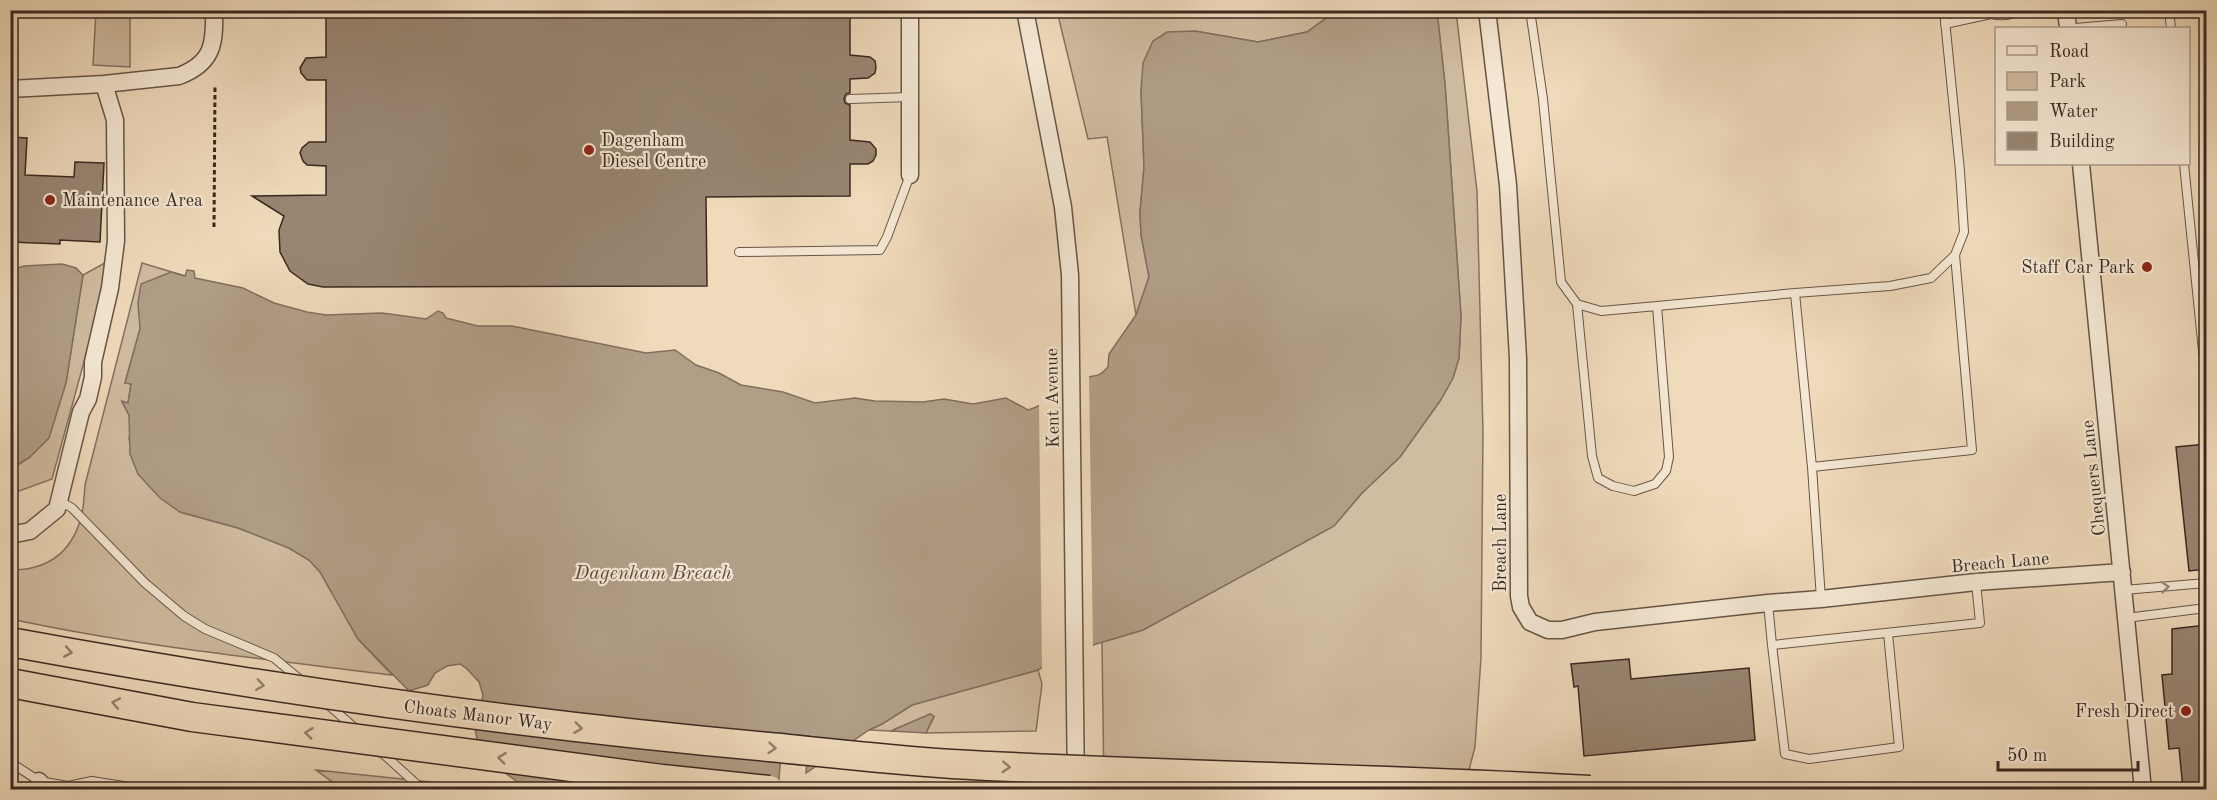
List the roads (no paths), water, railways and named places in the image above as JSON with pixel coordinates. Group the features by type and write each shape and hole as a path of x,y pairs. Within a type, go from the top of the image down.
{"highway":[{"name":"Choats Manor Way","path":"10,642 196,675 430,710 665,738 948,764 1590,789"},
{"path":"10,683 192,717 662,779 769,789"}],"street":[{"path":"10,89 169,78 190,72 208,56 214,30 214,10"},
{"path":"910,10 910,175"},
{"name":"Kent Avenue","path":"1024,10 1063,207 1070,275 1076,789"},
{"name":"Breach Lane","path":"1487,10 1508,185 1518,357 1518,586 1521,607 1530,622 1548,630 1562,630 1595,622 1768,603 1976,582 2122,572"},
{"path":"2066,10 2067,27"},
{"path":"10,535 30,531 57,509 81,412 88,399 93,377 93,362 110,288 116,241 115,120 104,84"},
{"name":"Chequers Lane","path":"2081,165 2143,789"}],"lane":[{"path":"1530,10 1543,99 1561,282 1577,304 1592,456 1598,478 1613,486 1634,491 1654,484 1666,471 1669,457 1657,306"},
{"path":"1577,304 1601,311 1890,286 1931,278 1955,255 1964,232 1944,10"},
{"path":"1946,24 1990,12 1998,15 2014,14 2019,10"},
{"path":"2169,10 2170,27"},
{"path":"2087,27 2122,24"},
{"path":"850,99 910,97"},
{"path":"2184,165 2206,380"},
{"path":"739,252 880,250 910,175"},
{"path":"1812,467 1972,450 1955,255"},
{"path":"1796,293 1821,599"},
{"path":"60,501 72,508 145,583 184,616 205,629 274,658 423,789"},
{"path":"1772,645 1980,623 1976,582"},
{"path":"2124,590 2206,583"},
{"path":"1768,603 1785,754 1809,759 1899,747 1888,633"},
{"path":"2126,618 2206,608"},
{"path":"10,762 42,785 68,786 92,780 147,789"}],"water":[{"name":"Dagenham Breach","path":"1336,11 1437,11 1445,84 1461,316 1459,358 1453,378 1440,401 1400,457 1362,493 1334,526 1143,630 1096,644 1038,670 912,705 869,730 806,773 809,736 783,734 778,789 526,789 480,753 475,729 483,695 479,682 467,669 460,664 447,666 435,673 428,685 409,691 358,639 320,572 309,560 289,548 238,528 180,512 160,498 138,474 130,454 129,415 122,401 128,403 131,384 125,383 140,329 138,303 141,284 171,272 185,276 187,270 194,271 195,278 243,288 274,303 307,312 326,315 382,313 426,319 438,311 446,318 478,326 512,326 646,353 675,350 696,365 719,373 741,385 783,392 815,403 855,398 875,401 923,402 944,399 973,404 1006,398 1028,410 1049,400 1076,382 1098,375 1108,367 1109,354 1136,315 1149,277 1141,235 1140,212 1144,167 1141,90 1143,63 1153,41 1167,32 1195,31 1258,42 1307,32"},
{"path":"62,264 76,268 83,275 66,383 49,438 30,457 16,466 11,466 11,270 24,266"},
{"path":"930,714 934,716 926,733 891,731"}],"place":[{"name":"Dagenham Diesel Centre","path":"589,150"},
{"name":"Maintenance Area","path":"50,200"},
{"name":"Staff Car Park","path":"2147,267"},
{"name":"Fresh Direct","path":"2186,711"}]}
